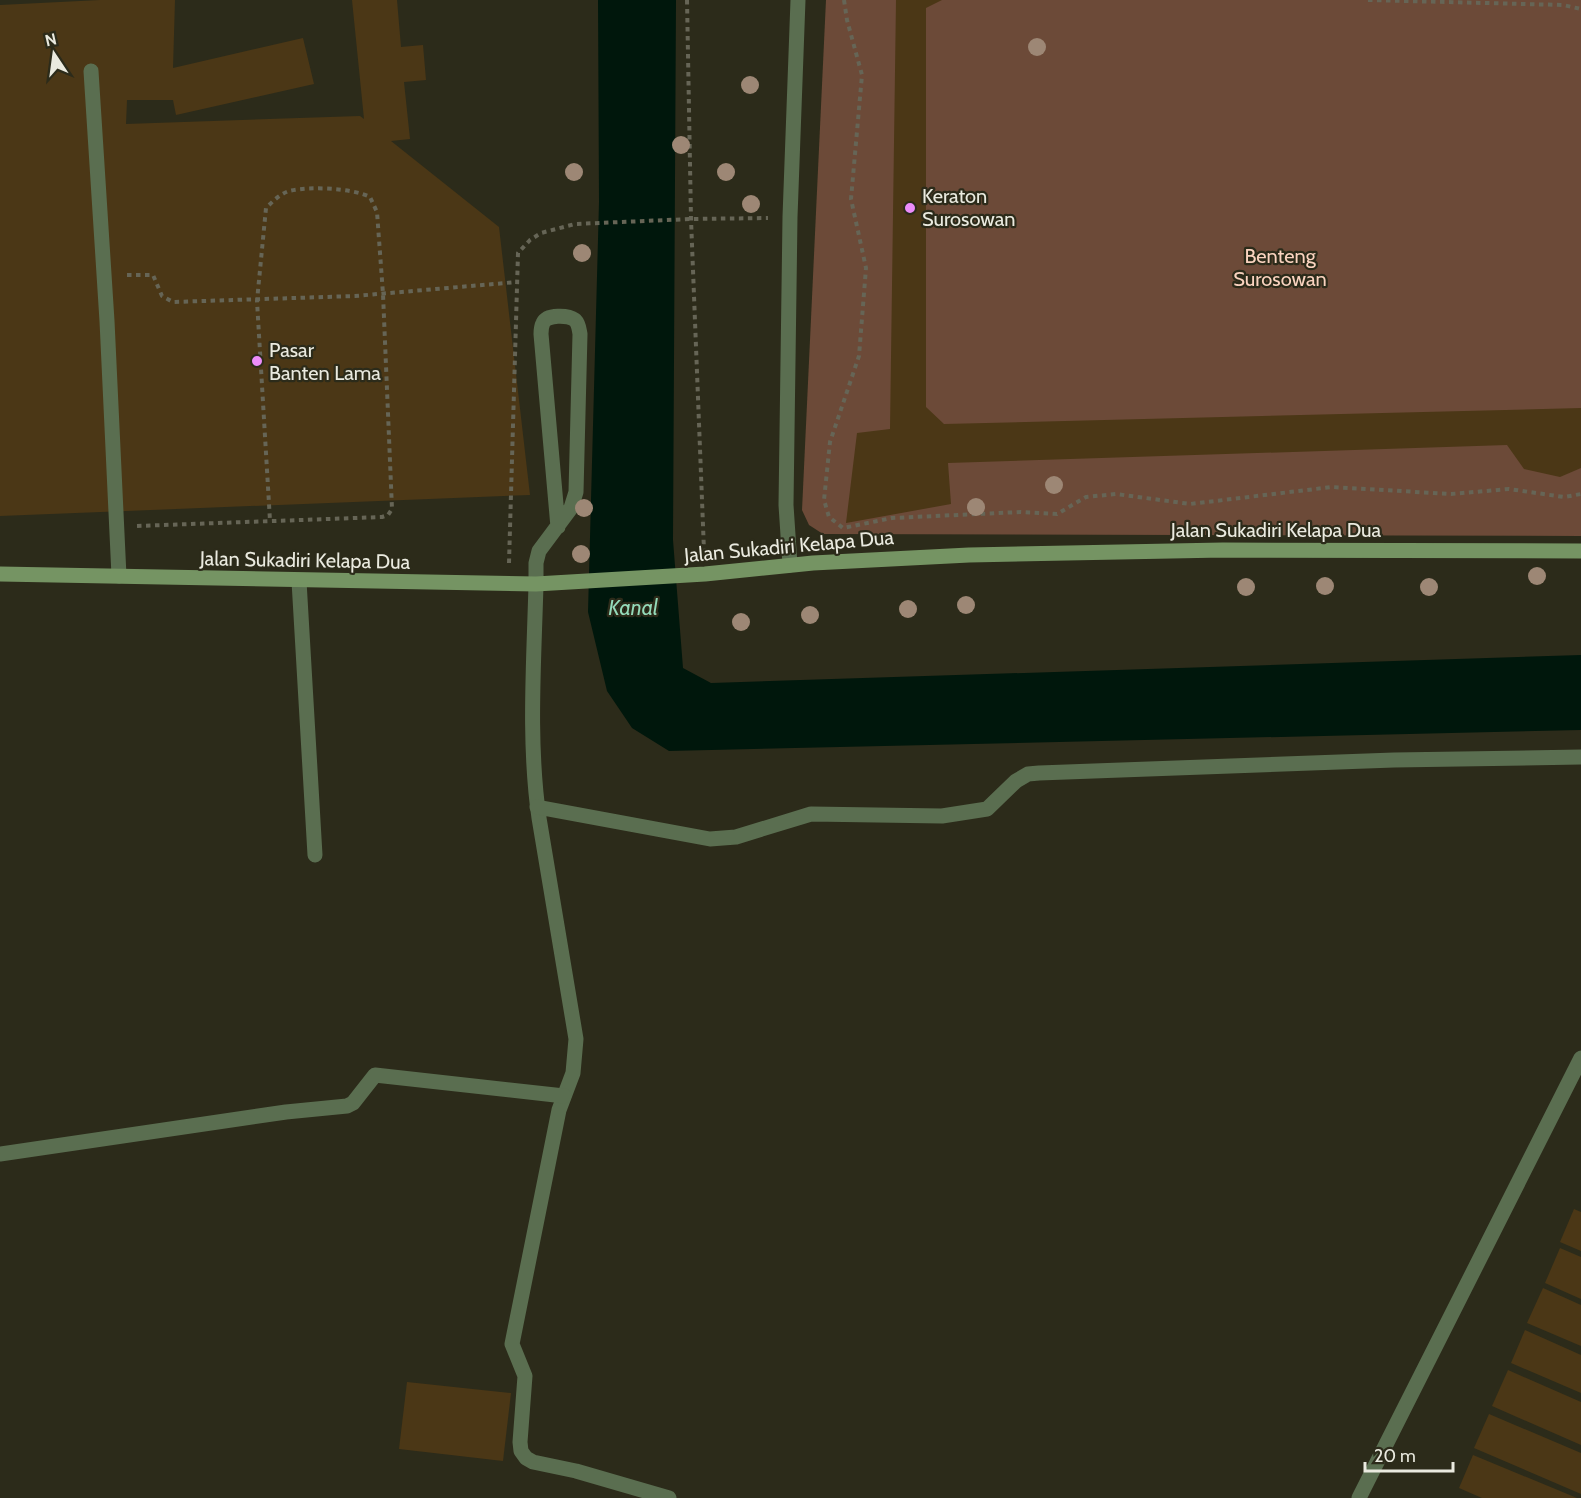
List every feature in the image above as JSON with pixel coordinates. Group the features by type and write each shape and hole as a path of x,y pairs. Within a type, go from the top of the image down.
{"main road":[{"name":"Jalan Sukadiri Kelapa Dua","path":"0,574 508,585 582,583 686,576 790,565 969,555 1223,550 1581,551"}],"street":[{"path":"790,565 786,505 790,217 798,0"},
{"path":"91,70 119,576"},
{"path":"558,527 541,333 543,322 548,318 559,316 573,318 578,323 580,334 576,492 571,508 558,527 539,551 536,563 533,736 537,807 576,1039 573,1073 559,1110 512,1344 525,1376 520,1442 521,1451 533,1462 576,1471 669,1498"},
{"path":"300,581 315,855"},
{"path":"537,807 711,839 723,839 811,814 942,816 987,809 1016,781 1028,774 1347,761 1581,757"},
{"path":"1359,1498 1581,1058"},
{"path":"0,1154 286,1112 347,1106 353,1103 375,1075 564,1096"}],"path":[{"path":"687,0 691,219 705,574"},
{"path":"844,0 862,75 851,199 866,268 859,356 830,442 824,500 829,517 843,528 892,518 1021,512 1057,514 1086,497 1116,494 1190,504 1332,487 1451,494 1509,489 1564,497 1581,494"},
{"path":"1368,0 1563,5 1581,9"},
{"path":"117,526 270,521 382,517 388,515 392,509 383,294 377,212 370,197 350,189 290,191 266,208 257,301 270,521"},
{"path":"508,585 518,254 523,247 541,233 575,224 790,217"},
{"path":"104,276 150,274 155,278 162,296 173,302 257,301 383,294 518,282"}],"green space":[{"name":"Benteng Surosowan","path":"826,0 1581,0 1581,536 823,534 809,525 802,510"}],"water":[{"name":"Kanal","path":"598,0 676,0 673,540 683,668 711,683 1581,655 1581,730 669,751 632,728 607,691 588,612 599,202"}],"building":[{"name":"Pasar Banten Lama","path":"100,0 175,0 173,68 303,38 314,84 176,115 173,100 127,100 126,124 360,116 364,119 352,0 397,0 401,47 423,45 426,80 404,82 410,139 391,141 499,227 530,495 0,516 0,5"},
{"name":"Keraton Surosowan","path":"896,0 942,0 926,8 926,407 944,424 1581,408 1581,468 1560,477 1524,469 1507,445 948,463 951,504 846,523 857,433 890,429"},
{"path":"1574,1209 1581,1212 1581,1251 1560,1242"},
{"path":"1560,1248 1581,1257 1581,1299 1545,1283"},
{"path":"1543,1288 1581,1305 1581,1346 1527,1323"},
{"path":"1525,1330 1581,1355 1581,1393 1511,1363"},
{"path":"1508,1370 1581,1402 1581,1445 1492,1406"},
{"path":"407,1382 511,1393 503,1461 399,1449"},
{"path":"1489,1414 1581,1453 1581,1494 1474,1448"},
{"path":"1473,1455 1577,1498 1482,1498 1459,1488"}],"place":[{"name":"Keraton Surosowan","path":"910,208"},
{"name":"Pasar Banten Lama","path":"257,361"}]}
